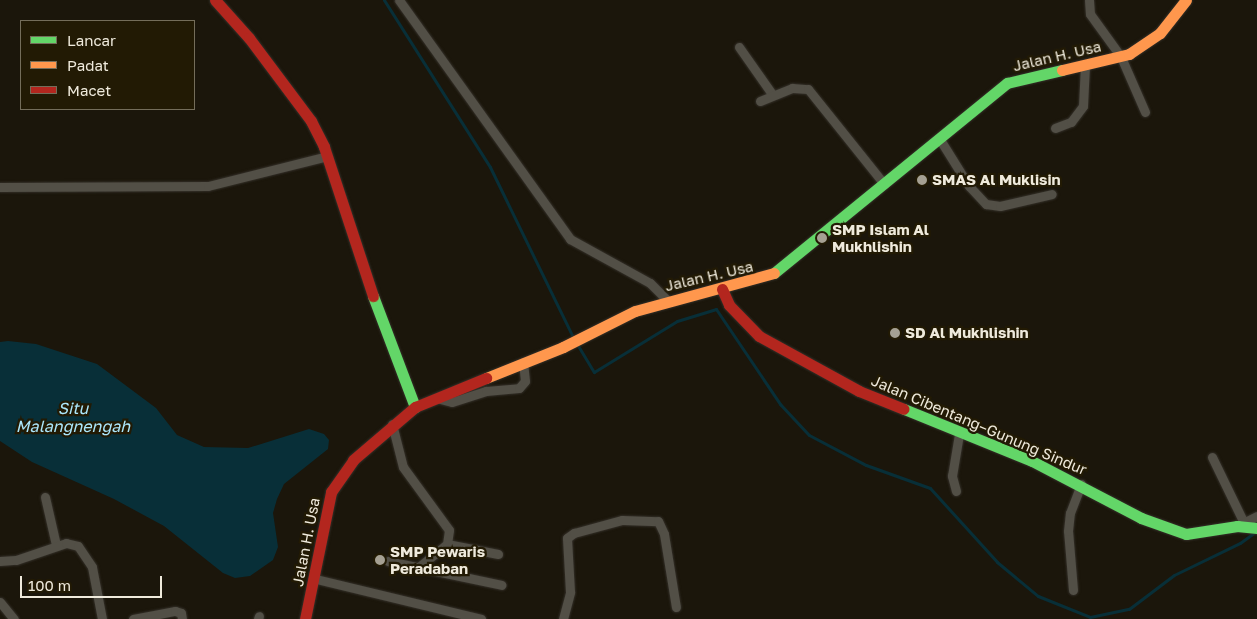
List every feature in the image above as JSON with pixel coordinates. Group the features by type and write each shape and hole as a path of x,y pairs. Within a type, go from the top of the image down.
{"street":[{"path":"215,0 300,104 327,156 369,285 415,407"},
{"path":"399,0 570,239 658,288 668,301"},
{"path":"1089,0 1090,14 1121,57 1145,112"},
{"name":"Jalan H. Usa","path":"305,619 316,579 331,492 353,460 392,424 415,407 432,397 563,347 635,311 773,274 1007,83 1121,57 1153,39 1186,0"},
{"path":"740,47 772,94"},
{"path":"1055,128 1071,122 1083,106 1085,65"},
{"path":"760,101 772,94 792,88 808,89 884,184"},
{"path":"939,138 969,186 986,204 1000,206 1052,194"},
{"path":"0,187 199,187 327,156"},
{"name":"Jalan Cibentang–Gunung Sindur","path":"722,289 729,306 758,336 859,391 959,434 1032,461 1081,484 1141,518 1176,533 1186,534 1247,526"},
{"path":"432,397 452,402 486,391 519,388 525,381 523,362"},
{"path":"392,424 403,467 448,526 447,544 419,567"},
{"path":"956,491 952,476 959,434"},
{"path":"1212,457 1247,526 1257,516"},
{"path":"1073,590 1068,531 1070,513 1081,484"},
{"path":"45,497 56,545"},
{"path":"563,619 570,592 567,538 574,533 622,520 658,521 664,534 676,607"},
{"path":"0,561 16,560 56,545 72,544 87,556 96,580 102,619"},
{"path":"447,544 498,554"},
{"path":"388,561 502,585"},
{"path":"316,579 481,619"},
{"path":"0,602 14,619"},
{"path":"133,619 175,611 181,613 182,619"}],"water":[{"name":"Situ Malangnengah","path":"0,342 36,344 97,364 156,408 177,435 204,447 248,448 309,429 324,434 329,440 328,449 284,484 277,499 273,513 278,547 273,560 250,576 235,578 223,573 164,526 114,499 32,462 0,441"}],"waterway":[{"path":"384,0 490,167 574,339"},
{"path":"577,344 594,372 677,321 716,309 780,404 809,435 866,465 930,488 997,562 1038,596 1090,617 1129,609 1174,575 1240,543 1254,533"}],"traffic: fast":[{"path":"774,273 1007,83 1062,70"},
{"path":"373,296 415,407"},
{"path":"904,409 1032,461 1141,518 1186,534 1237,526 1257,528"}],"traffic: slow":[{"path":"1062,70 1129,54 1160,33 1186,0"},
{"path":"486,378 563,347 635,311 774,273"}],"traffic: jam":[{"path":"215,0 249,38 311,121 324,147 373,296"},
{"path":"722,289 729,305 759,336 859,391 904,409"},
{"path":"305,619 331,492 353,460 415,407 486,378"}],"place":[{"name":"SMAS Al Muklisin","path":"922,180"},
{"name":"SMP Islam Al Mukhlishin","path":"822,238"},
{"name":"SD Al Mukhlishin","path":"895,333"},
{"name":"SMP Pewaris Peradaban","path":"380,560"}]}
